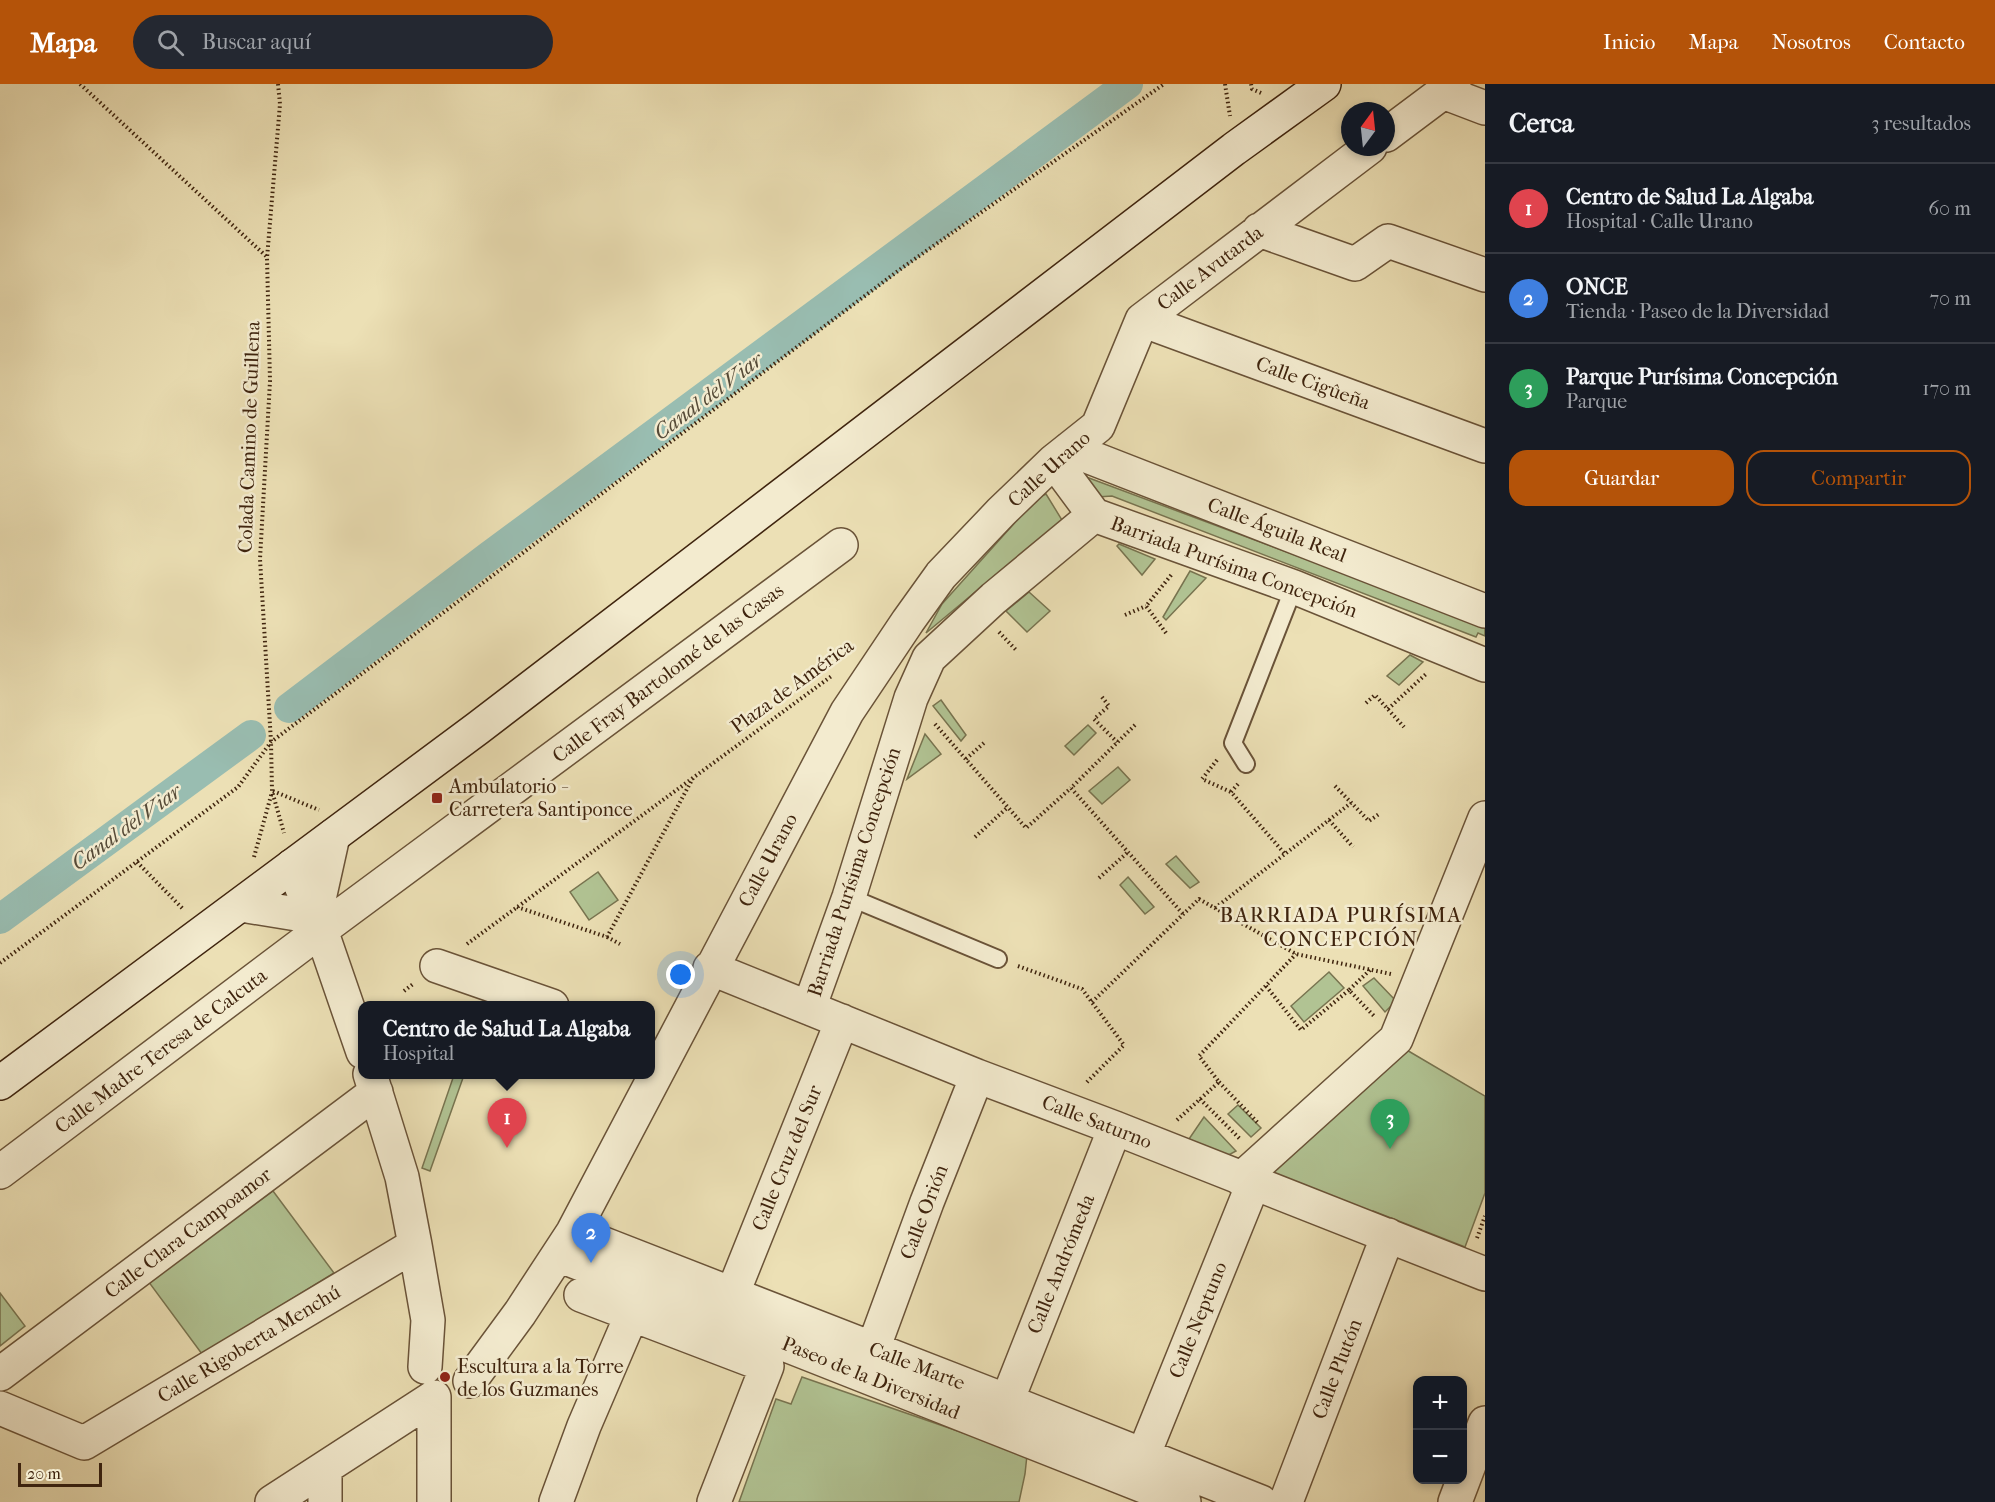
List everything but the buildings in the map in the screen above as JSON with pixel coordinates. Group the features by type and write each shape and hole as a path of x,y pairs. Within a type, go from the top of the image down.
{"street":[{"path":"0,1083 342,830 1234,148 1324,84"},
{"path":"1395,128 1448,88 1485,108"},
{"name":"Calle Avutarda","path":"1098,426 1142,320 1358,156"},
{"path":"1259,230 1355,264 1388,242 1485,275"},
{"name":"Calle Cigûeña","path":"1142,320 1485,446"},
{"name":"Calle Urano","path":"661,1043 710,968 847,712 908,621 941,575 1001,512 1062,455 1098,426"},
{"path":"1062,455 1094,515"},
{"name":"Calle Águila Real","path":"1062,455 1485,611"},
{"name":"Barriada Purísima Concepción","path":"809,1008 849,897 911,698 929,658 994,598 1094,515 1294,587 1485,665"},
{"name":"Calle Fray Bartolomé de las Casas","path":"318,923 841,545"},
{"path":"1259,1167 1396,1039 1485,818"},
{"path":"318,923 342,830"},
{"path":"292,866 318,923 358,1038"},
{"path":"241,905 318,923"},
{"name":"Calle Madre Teresa de Calcuta","path":"0,1172 318,923"},
{"path":"437,966 540,1001"},
{"name":"Calle Saturno","path":"710,968 977,1076 1152,1143 1259,1167 1388,1235 1485,1274"},
{"name":"Calle Cruz del Sur","path":"732,1295 842,1021"},
{"name":"Calle Orión","path":"873,1349 927,1202 977,1076"},
{"name":"Calle Urano","path":"447,1383 499,1340 520,1313 565,1243 644,1079"},
{"path":"373,1083 402,1177 428,1320 447,1383 434,1502"},
{"name":"Calle Clara Campoamor","path":"0,1374 373,1083"},
{"name":"Calle Andrómeda","path":"1007,1401 1115,1128"},
{"name":"Calle Neptuno","path":"1143,1456 1259,1167"},
{"name":"Calle Plutón","path":"1286,1502 1388,1235"},
{"name":"Calle Marte","path":"565,1243 643,1288 768,1366 714,1502"},
{"name":"Calle Rigoberta Menchú","path":"0,1408 84,1443 415,1245"},
{"path":"556,1502 584,1426 643,1288 581,1295"},
{"name":"Calle Marte","path":"643,1288 732,1295 1261,1502"},
{"name":"Paseo de la Diversidad","path":"643,1288 1184,1502"},
{"path":"272,1502 447,1383"},
{"path":"1455,1502 1485,1423"},
{"path":"325,1468 325,1502"},
{"path":"1045,1470 1127,1502"}],"lane":[{"path":"1246,764 1233,743 1294,587"},
{"path":"849,897 998,959"}],"path":[{"path":"80,84 267,258"},
{"name":"Colada Camino de Guillena","path":"278,84 279,104 267,258 270,381 260,559 272,742 272,791 292,866"},
{"path":"0,963 238,787 272,742 902,268 1164,84"},
{"path":"1125,615 1146,606 1191,550"},
{"path":"1146,606 1166,633"},
{"path":"1388,709 1451,651"},
{"name":"Plaza de América","path":"404,991 838,671"},
{"path":"1366,703 1376,695 1404,726"},
{"path":"1102,697 1109,706 1094,719 1117,742"},
{"path":"934,723 1026,828 1071,788 1135,725"},
{"path":"966,759 985,742"},
{"path":"1233,743 1202,779 1231,792 1285,854"},
{"path":"1231,792 1243,777 1246,764"},
{"name":"Plaza de América","path":"606,937 694,776"},
{"path":"1335,786 1369,821 1378,814"},
{"path":"1071,788 1184,914"},
{"path":"272,791 342,830"},
{"name":"Colada Camino de Guillena","path":"253,860 272,791"},
{"path":"1215,908 1351,803"},
{"path":"975,837 1008,807"},
{"path":"1329,820 1353,847"},
{"path":"1099,878 1128,852"},
{"path":"137,862 186,912"},
{"path":"1092,1002 1199,899 1296,954 1419,980"},
{"path":"517,907 606,937 620,944"},
{"path":"1259,1167 1219,1082 1198,1056 1296,954"},
{"path":"998,959 1082,989 1124,1045 1061,1107"},
{"path":"1266,986 1301,1030 1371,970"},
{"path":"1349,990 1381,1023"},
{"path":"1152,1143 1219,1082"},
{"path":"1200,1099 1259,1167"}],"green space":[{"path":"1081,475 1485,626 1485,636 1478,633 1476,637 1112,496 1097,497"},
{"path":"1046,494 1062,520 926,633 942,604 1037,498"},
{"path":"1119,544 1155,559 1142,575 1117,546"},
{"path":"1190,571 1206,578 1166,620 1163,617"},
{"path":"1029,592 1050,611 1027,632 1006,611"},
{"path":"1410,655 1423,662 1399,685 1387,676"},
{"path":"941,700 966,735 961,741 933,706"},
{"path":"1088,725 1096,733 1074,755 1065,746"},
{"path":"925,734 941,754 907,779"},
{"path":"1118,767 1130,780 1102,804 1089,791"},
{"path":"1176,856 1199,882 1190,888 1166,864"},
{"path":"598,872 618,900 589,920 570,892"},
{"path":"1128,877 1154,907 1145,914 1120,885"},
{"path":"1329,972 1344,988 1304,1022 1291,1006"},
{"path":"1374,978 1396,1001 1385,1012 1363,986"},
{"path":"1405,1049 1485,1096 1485,1193 1465,1247 1268,1174"},
{"path":"453,1079 463,1079 430,1171 422,1168"},
{"path":"1238,1105 1261,1128 1251,1137 1228,1114"},
{"path":"1204,1117 1236,1151 1225,1157 1189,1139"},
{"path":"273,1191 334,1273 202,1354 148,1281"},
{"path":"0,1293 25,1326 0,1346"},
{"path":"802,1377 1027,1455 1019,1502 739,1502 776,1399 791,1404"}],"waterway":[{"name":"Canal del Viar","path":"289,708 488,557 1128,84"},
{"name":"Canal del Viar","path":"0,919 251,735"}],"place":[{"name":"Ambulatorio - Carretera Santiponce","path":"437,798"},
{"name":"Centro de Salud La Algaba","path":"507,1148"},
{"name":"Parque Purísima Concepción","path":"1390,1149"},
{"name":"ONCE","path":"591,1263"},
{"name":"Escultura a la Torre de los Guzmanes","path":"445,1377"}],"district":[{"name":"BARRIADA PURÍSIMA CONCEPCIÓN","path":"1341,927"}]}
